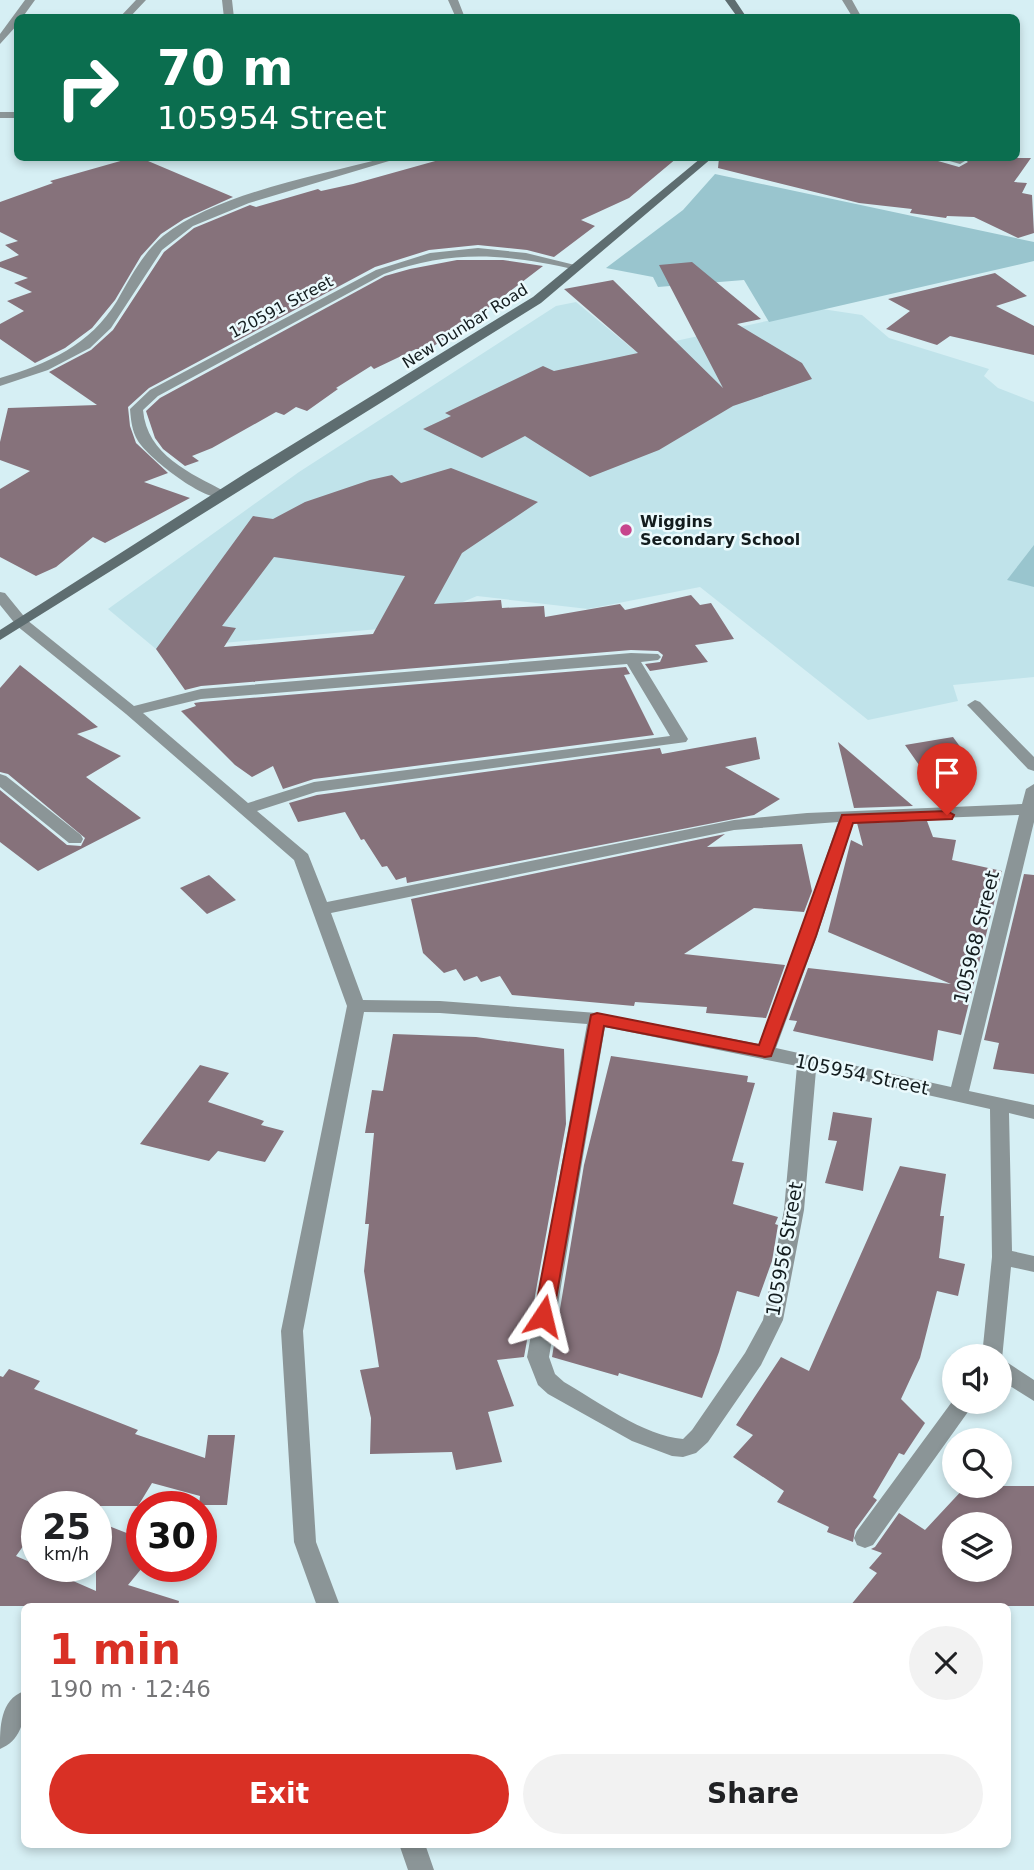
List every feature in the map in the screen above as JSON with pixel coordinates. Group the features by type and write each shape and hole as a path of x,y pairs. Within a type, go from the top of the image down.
{"street":[{"path":"127,14 141,0"},
{"path":"0,41 14,22"},
{"path":"0,382 51,364 93,338 106,326 148,257 184,227 249,200 384,161"},
{"name":"New Dunbar Road","path":"0,636 221,495 537,300 703,161"},
{"name":"120591 Street","path":"221,495 164,460 141,436 136,423 136,409 153,393 380,272 416,258 458,251 498,252 577,267"},
{"path":"0,596 22,623 131,711 302,858 356,1006 292,1331 305,1542 327,1603"},
{"path":"131,711 201,694 653,656"},
{"path":"246,809 314,787 680,739 631,658"},
{"path":"975,705 1034,766"},
{"path":"0,779 75,839"},
{"name":"105968 Street","path":"958,1095 1034,789"},
{"path":"321,909 701,830 762,821 964,814 1028,809"},
{"path":"765,1052 808,936 847,818"},
{"name":"105954 Street","path":"356,1006 440,1007 597,1019 765,1052 1034,1112"},
{"name":"105956 Street","path":"597,1019 538,1343 540,1369 556,1388 663,1445 683,1448 693,1445 753,1359 773,1320 794,1210 807,1062"},
{"path":"994,1344 1002,1257 999,1106"},
{"path":"1002,1257 1034,1264"},
{"path":"1012,1376 1034,1392"},
{"path":"865,1538 955,1414"},
{"path":"0,1738 21,1706"},
{"path":"413,1848 421,1870"}],"shaded area":[{"path":"715,174 1034,242 1034,261 769,322 744,280 658,287 653,277 606,268 683,210"},
{"name":"Wiggins Secondary School","path":"576,302 634,350 822,309 862,315 889,338 989,369 984,376 998,388 1034,402 1034,677 953,685 958,701 868,720 700,587 588,609 477,596 439,612 434,624 156,649 108,609 299,472 556,306"},
{"path":"1034,545 1034,587 1007,580"}],"building":[{"path":"1020,158 1031,158 1014,182 1027,183 1022,193 1032,195 1034,233 1018,238 974,217 946,218 910,213 912,209 859,203 718,168 719,161 938,161 959,167 967,161 1020,161"},
{"path":"120,161 148,161 233,197 184,219 161,234 141,256 115,300 92,328 65,348 35,363 0,339 0,324 24,311 7,301 32,292 14,283 28,278 0,267 0,262 19,255 5,245 18,241 0,232 0,202 53,183 50,181"},
{"path":"435,161 673,161 629,198 581,220 595,226 554,257 527,250 478,245 429,250 375,267 149,388 128,407 130,426 136,443 168,473 144,482 190,498 105,543 93,537 56,567 36,576 0,557 0,489 30,471 0,460 0,442 8,408 97,405 49,372 91,350 113,330 164,252 194,228 250,205 256,207 318,189 321,191"},
{"path":"457,260 503,260 543,266 459,330 424,352 416,349 374,369 371,366 336,388 338,389 307,411 296,407 284,415 276,412 212,448 192,456 199,461 185,466 163,449 155,438 146,411 160,398 385,276"},
{"path":"692,262 761,319 737,324 802,363 812,379 733,406 659,450 590,477 525,436 482,458 423,429 451,416 445,413 543,366 554,371 638,353 564,289 613,280 723,388 659,265"},
{"path":"995,273 1027,296 996,306 1034,326 1034,355 950,336 937,345 886,329 910,311 888,299"},
{"path":"451,468 538,502 462,553 434,604 501,600 502,608 544,606 545,617 620,604 625,610 691,595 700,605 711,603 734,639 695,645 708,662 650,671 645,664 660,662 663,655 658,651 631,650 201,686 185,690 156,649 253,516 273,519 305,502 392,475 401,483","holes":["274,557 405,576 373,634 224,647 236,628 222,626"]},
{"path":"20,665 98,727 77,734 121,756 86,777 141,818 38,871 0,842 0,790 67,845 81,846 85,838 8,774 0,772 0,688"},
{"path":"626,667 630,674 624,675 654,735 314,779 283,789 273,766 252,777 235,765 181,711 201,702"},
{"path":"756,737 760,759 725,767 780,799 754,815 407,883 406,877 396,880 387,866 382,867 364,839 361,840 345,812 298,822 289,803 317,795 660,748 662,754"},
{"path":"953,737 975,767 926,775 905,745"},
{"path":"838,742 913,806 854,808"},
{"path":"927,821 933,837 956,840 952,860 1002,871 961,1035 938,1030 933,1061 793,1031 797,1021 789,1020 808,968 951,984 828,932 851,840 863,846 857,823"},
{"path":"725,834 707,847 802,844 812,891 804,912 754,908 684,954 785,965 766,1018 706,1013 707,1007 635,1002 634,1006 512,995 500,976 481,982 477,976 464,981 456,969 444,973 423,953 411,899"},
{"path":"1024,874 1034,875 1034,1074 993,1069 999,1043 984,1040"},
{"path":"209,875 236,900 207,914 180,888"},
{"path":"393,1034 476,1037 564,1049 566,1124 524,1357 497,1360 514,1406 488,1412 502,1462 456,1470 452,1452 370,1454 371,1418 360,1370 379,1367 364,1271 369,1224 365,1224 374,1133 365,1133 372,1090 383,1091"},
{"path":"611,1056 748,1076 747,1082 755,1083 732,1161 744,1163 733,1204 778,1217 772,1261 759,1297 737,1291 702,1398 619,1373 618,1376 552,1357 584,1165"},
{"path":"200,1065 229,1073 208,1102 264,1121 261,1125 284,1131 265,1162 218,1151 209,1161 140,1144"},
{"path":"833,1112 872,1118 863,1191 825,1183 837,1141 828,1140"},
{"path":"900,1166 946,1174 940,1216 944,1216 939,1258 965,1264 958,1296 937,1291 920,1358 901,1399 925,1423 904,1455 899,1453 873,1497 877,1500 855,1530 853,1542 827,1532 829,1527 777,1502 784,1491 733,1457 753,1435 736,1425 781,1357 809,1371"},
{"path":"9,1369 40,1381 34,1389 138,1430 135,1434 205,1458 208,1435 235,1435 227,1505 217,1505 217,1491 182,1491 152,1483 147,1491 126,1491 126,1506 112,1506 112,1491 21,1491 21,1549 16,1556 21,1558 21,1582 75,1582 96,1591 96,1582 112,1582 112,1527 126,1533 126,1582 130,1582 128,1585 179,1603 21,1603 21,1606 0,1606 0,1376 3,1377"},
{"path":"1012,1486 1034,1486 1034,1606 1011,1606 1011,1603 852,1603 877,1573 869,1568 882,1553 871,1549 899,1513 925,1530 955,1498 1012,1498"}],"place":[{"name":"Wiggins Secondary School","path":"626,530"}],"route":[{"path":"543,1316 597,1019 765,1052 808,936 847,818 947,815"}]}
